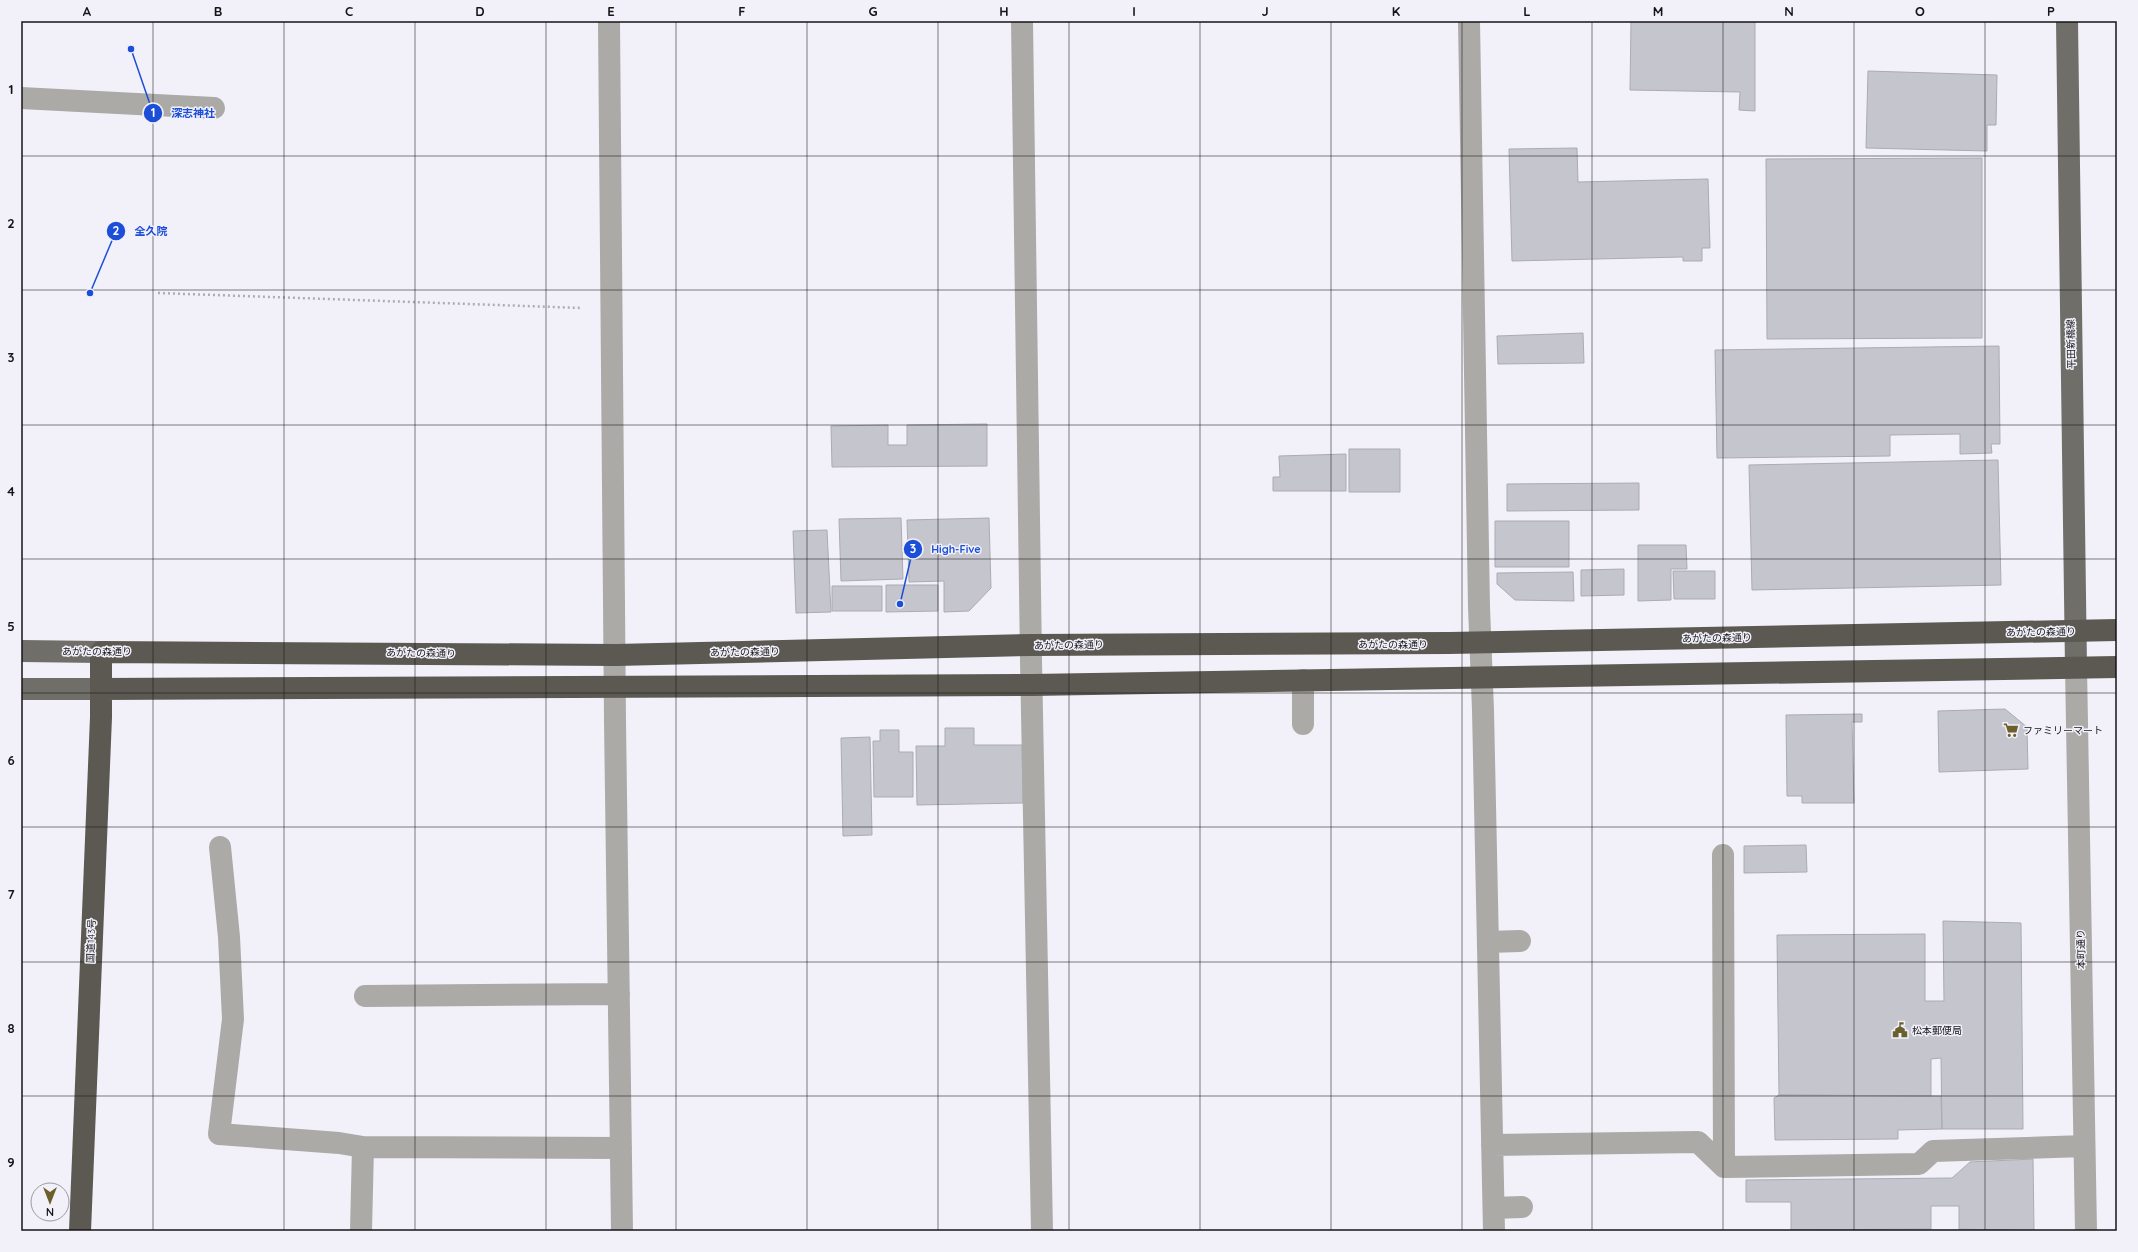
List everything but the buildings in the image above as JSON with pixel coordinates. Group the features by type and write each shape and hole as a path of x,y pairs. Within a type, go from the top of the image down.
{"highway":[{"name":"あがたの森通り","path":"101,652 616,655 1031,645 1480,643 2117,630"},
{"name":"国道143号","path":"80,1231 101,652"},
{"path":"100,689 1032,685 2117,667"}],"main road":[{"name":"平田新橋線","path":"2067,21 2076,668"},
{"name":"あがたの森通り","path":"21,651 101,652"},
{"path":"21,689 100,689"}],"street":[{"path":"609,21 622,1231"},
{"path":"1022,21 1031,645 1042,1231"},
{"path":"1469,21 1471,536 1480,643 1482,912 1488,942 1494,1231"},
{"path":"21,98 214,108"},
{"name":"本町通り","path":"2076,668 2086,1231"},
{"path":"1303,680 1303,724"},
{"path":"220,847 229,937 233,1019 219,1134 339,1143 363,1147 621,1148"},
{"path":"1723,855 1724,1167"},
{"path":"1488,942 1520,941"},
{"path":"365,996 619,994"},
{"path":"1492,1145 1698,1142 1724,1167 1919,1164 1933,1151 2084,1146"},
{"path":"361,1231 363,1147"},
{"path":"1494,1208 1522,1207"}],"path":[{"path":"158,293 611,309"}],"place":[{"name":"深志神社","path":"131,49"},
{"name":"全久院","path":"90,293"},
{"name":"High-Five","path":"900,604"},
{"name":"ファミリーマート","path":"2011,730"},
{"name":"松本郵便局","path":"1900,1030"}]}
